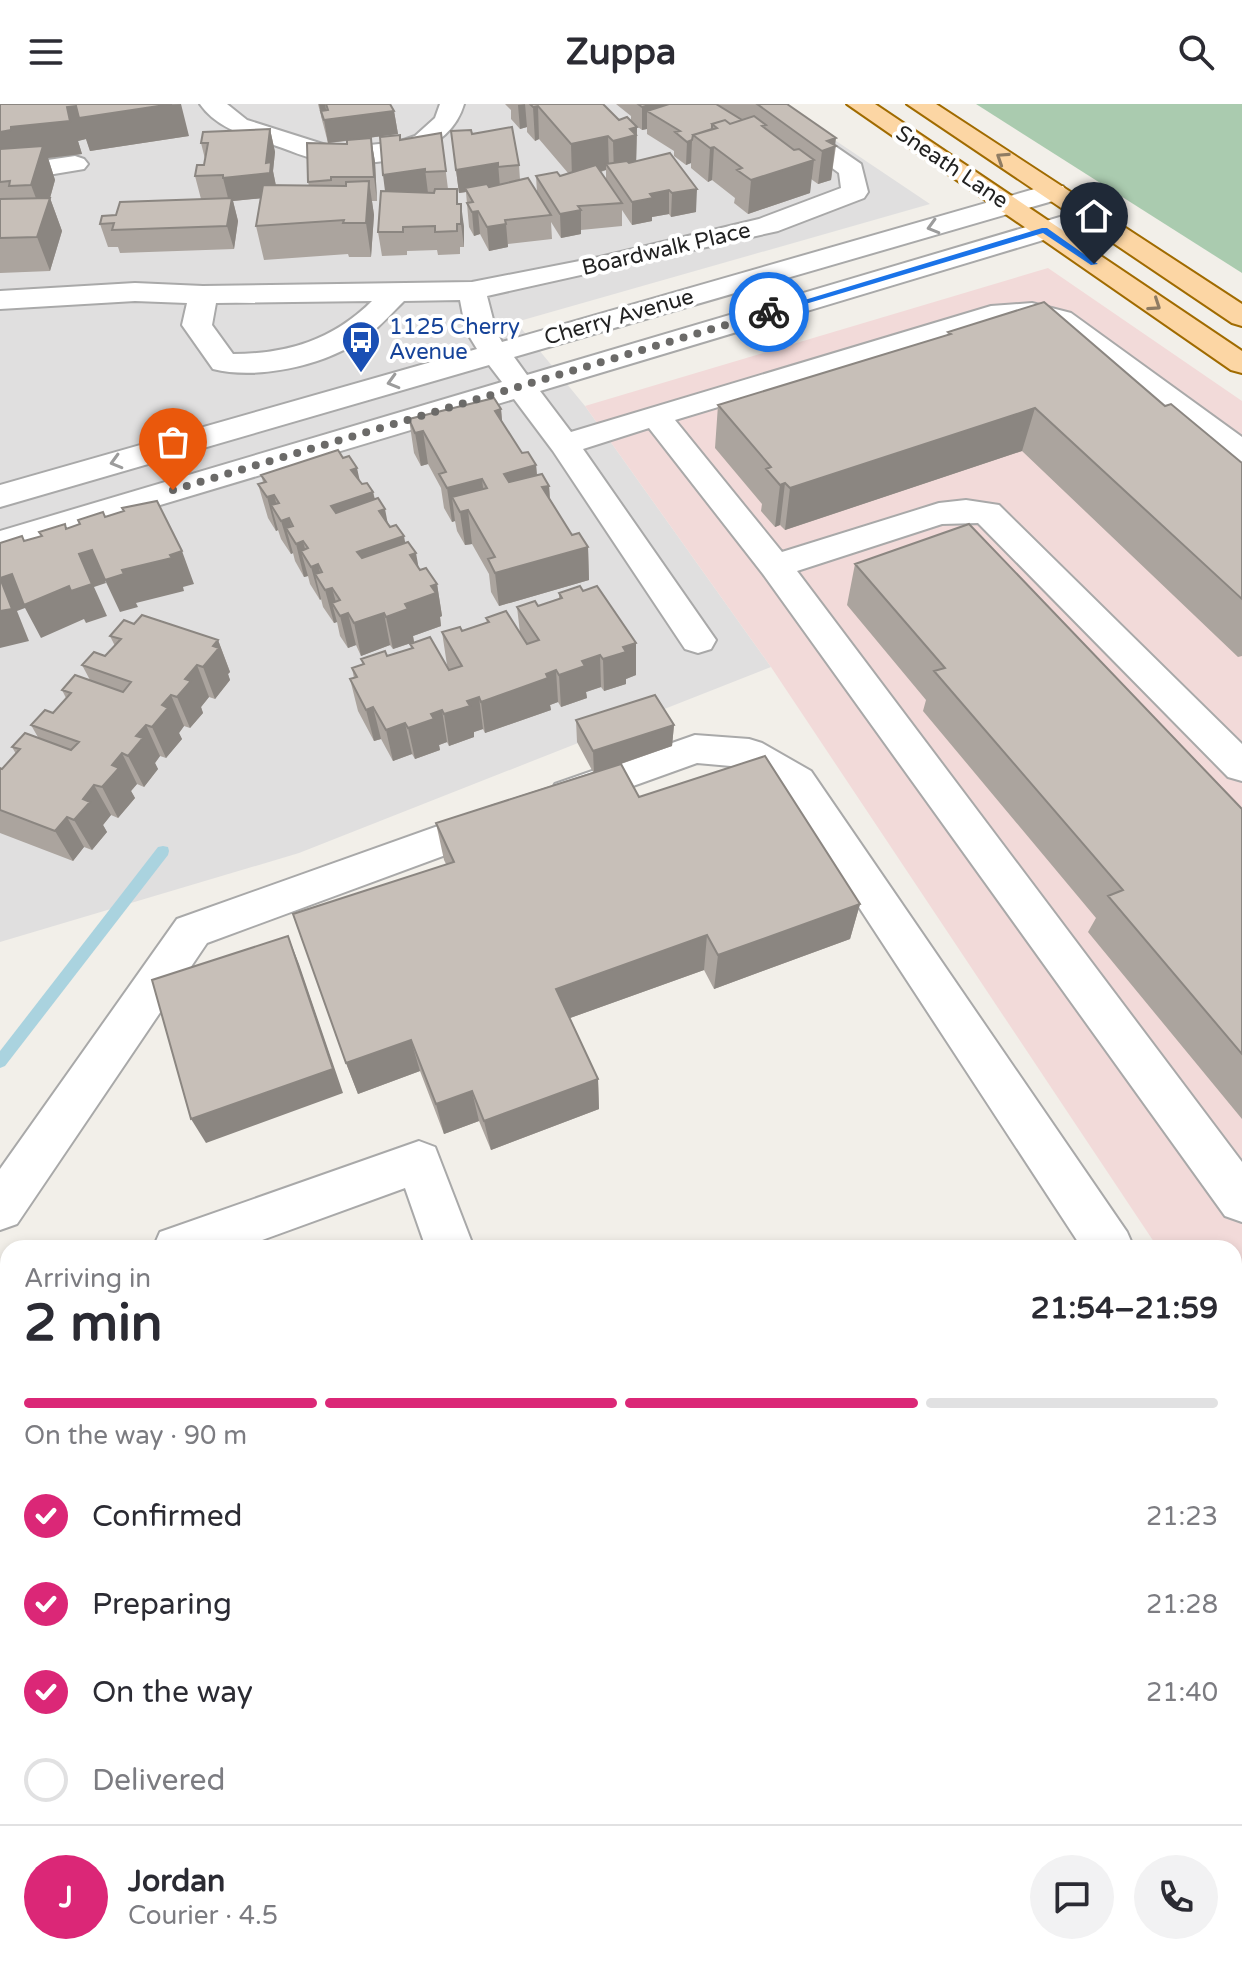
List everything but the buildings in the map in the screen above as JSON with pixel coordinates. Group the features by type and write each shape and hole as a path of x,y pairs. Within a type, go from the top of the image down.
{"main road":[{"name":"Sneath Lane","path":"859,104 1242,364"},
{"name":"Sneath Lane","path":"919,104 1242,317"}],"street":[{"path":"212,104 238,125 327,154 351,155 402,149 424,141 447,121 452,104"},
{"name":"Boardwalk Place","path":"0,300 135,292 203,295 472,291 600,265 768,225 855,192 852,170 758,104"},
{"path":"0,175 75,164"},
{"name":"Cherry Avenue","path":"0,496 1054,192"},
{"name":"Cherry Avenue","path":"0,542 1090,217"},
{"path":"472,291 481,331 495,353 564,444 698,640"},
{"path":"203,295 197,325 224,363 266,364 314,351 359,329 397,292"},
{"path":"564,444 1001,312 1025,311 1046,313 1061,319 1242,452"},
{"path":"657,418 775,566 1242,1200"},
{"path":"775,566 939,514 966,511 987,513 1242,767"},
{"path":"0,1208 192,931 695,749 749,753 797,781 1105,1240"},
{"path":"200,1240 419,1162 447,1240"}],"shaded area":[{"path":"0,104 781,104 930,204 516,322 585,406 771,667 299,853 0,942"},
{"path":"1048,268 1242,401 1242,1240 1153,1240 771,667 585,406"}],"green space":[{"path":"976,104 1242,104 1242,273"}],"waterway":[{"path":"0,1062 163,851"}],"way so far":[{"path":"173,490 769,312"}],"place":[{"name":"1125 Cherry Avenue","path":"361,374"}],"route":[{"path":"769,312 1044,230 1094,264"}]}
